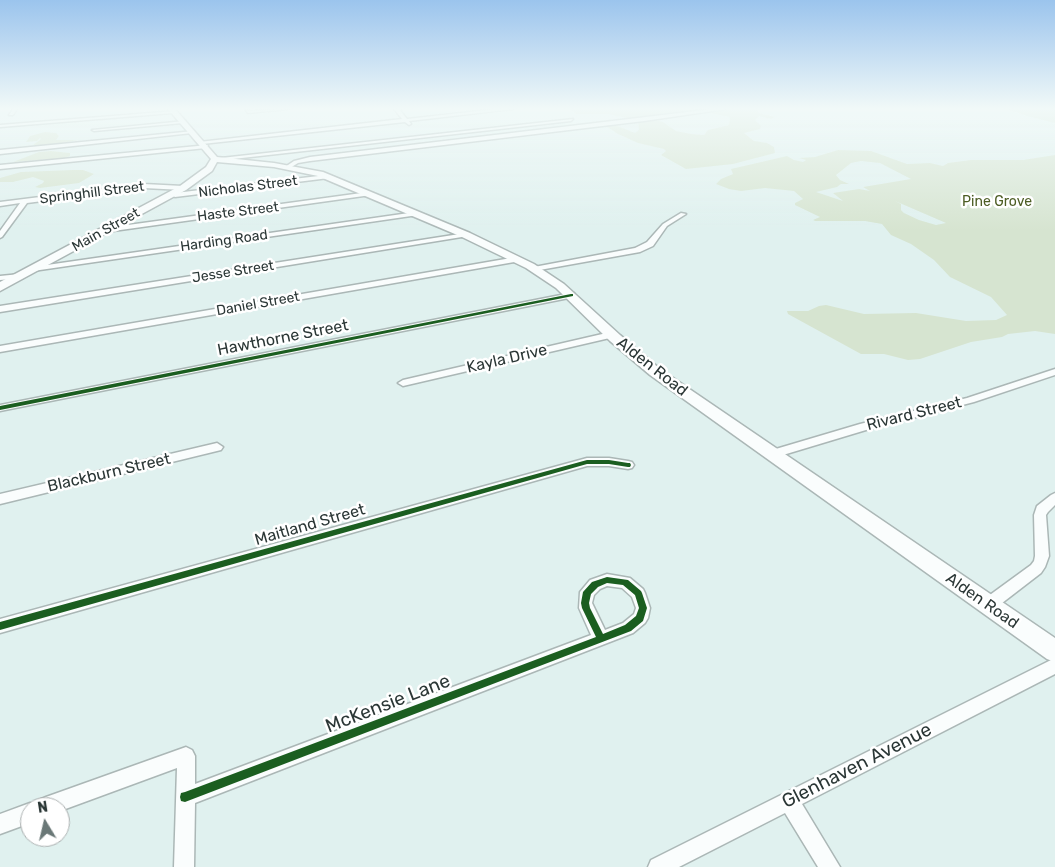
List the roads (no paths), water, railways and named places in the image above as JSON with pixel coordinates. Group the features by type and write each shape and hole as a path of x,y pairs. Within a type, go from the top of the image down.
{"main road":[{"path":"208,149 215,159"},
{"name":"Alden Road","path":"215,159 288,167 327,177 466,235 517,259 571,296 611,335 662,376 1055,651"},
{"name":"Main Street","path":"0,287 183,188 210,169 215,159"}],"street":[{"path":"0,152 24,149"},
{"path":"0,166 153,149"},
{"path":"215,159 300,149"},
{"path":"288,167 296,162 310,159 392,149"},
{"name":"Nicholas Street","path":"168,196 327,177"},
{"name":"Springhill Street","path":"0,204 144,186 183,188"},
{"name":"Haste Street","path":"106,230 369,194"},
{"path":"0,236 25,201"},
{"name":"Harding Road","path":"33,270 416,214"},
{"path":"534,269 637,250 650,244 666,224 683,214"},
{"name":"Jesse Street","path":"0,309 466,235"},
{"name":"Daniel Street","path":"0,349 517,259"},
{"path":"0,278 20,276"},
{"name":"Hawthorne Street","path":"0,408 571,296"},
{"name":"Kayla Drive","path":"403,383 611,335"},
{"name":"Rivard Street","path":"773,454 864,426 970,400 1055,372"},
{"name":"Blackburn Street","path":"0,499 217,447"},
{"name":"Maitland Street","path":"0,626 587,462 609,462 628,465"},
{"path":"988,605 1036,569 1040,563 1042,548 1040,515 1042,509 1055,498"},
{"name":"McKensie Lane","path":"185,797 601,639"},
{"name":"Glenhaven Avenue","path":"658,867 1055,666"},
{"path":"70,798 186,756 184,867"},
{"path":"789,801 830,867"},
{"path":"0,824 20,817"}],"park label":[{"name":"Pine Grove","path":"997,202"}]}
